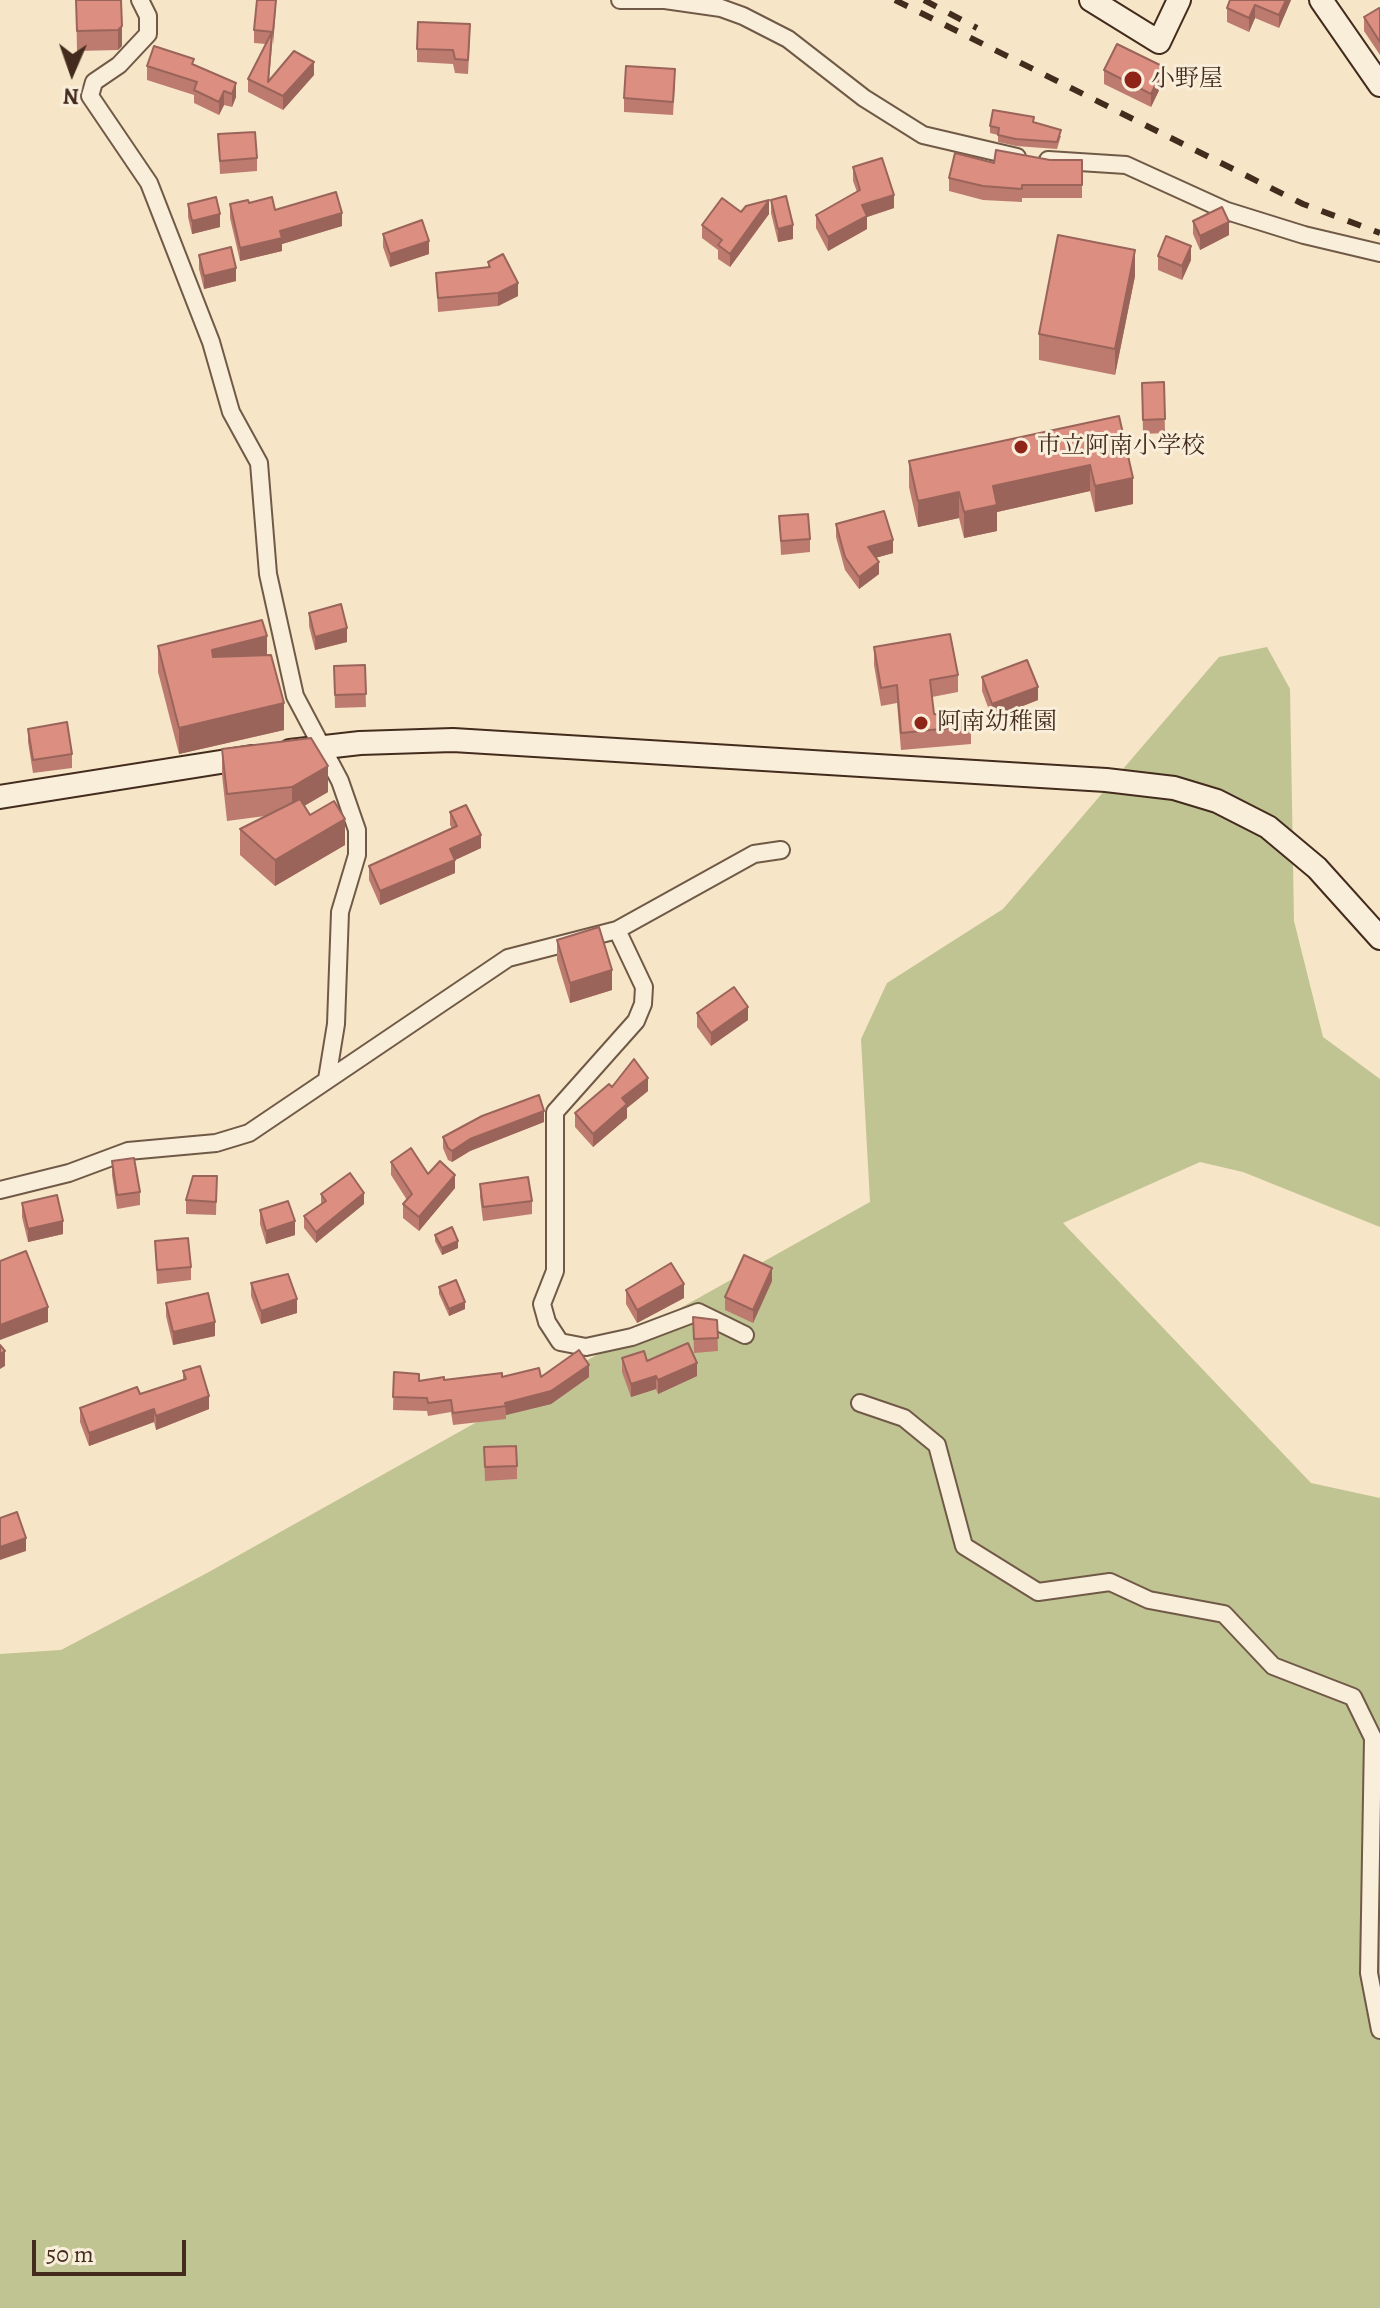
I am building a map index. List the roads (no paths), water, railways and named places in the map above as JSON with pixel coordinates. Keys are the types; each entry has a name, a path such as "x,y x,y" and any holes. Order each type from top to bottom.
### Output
{"street":[{"path":"140,0 148,16 148,34 128,57 94,82 90,96 149,183 211,342 231,412 259,463 275,615 295,696 340,781 358,843 340,912 336,1024 327,1079"},
{"path":"620,0 665,0 712,7 766,26 875,106 923,135 1014,157 1126,165 1227,211 1304,235 1380,253"},
{"path":"1091,0 1159,42 1179,0"},
{"path":"1321,0 1380,85"},
{"path":"0,797 322,746 420,740 540,744 1106,780 1174,788 1217,801 1268,827 1317,868 1380,938"},
{"path":"0,1190 69,1173 128,1151 231,1140 268,1123 327,1079 508,958 617,930 754,854 781,850"},
{"path":"617,930 644,987 643,1004 636,1021 555,1112 555,1271 542,1304 547,1322 560,1342 586,1347 632,1337 698,1312 745,1335"},
{"path":"860,1403 904,1418 937,1445 964,1546 1038,1592 1110,1582 1149,1600 1224,1614 1273,1666 1353,1697 1373,1738 1369,1973 1380,2030"}],"railway":[{"path":"895,0 1303,204 1380,233"},
{"path":"924,0 977,28"}],"place":[{"name":"小野屋","path":"1133,80"},
{"name":"市立阿南小学校","path":"1021,447"},
{"name":"阿南幼稚園","path":"921,723"}]}
